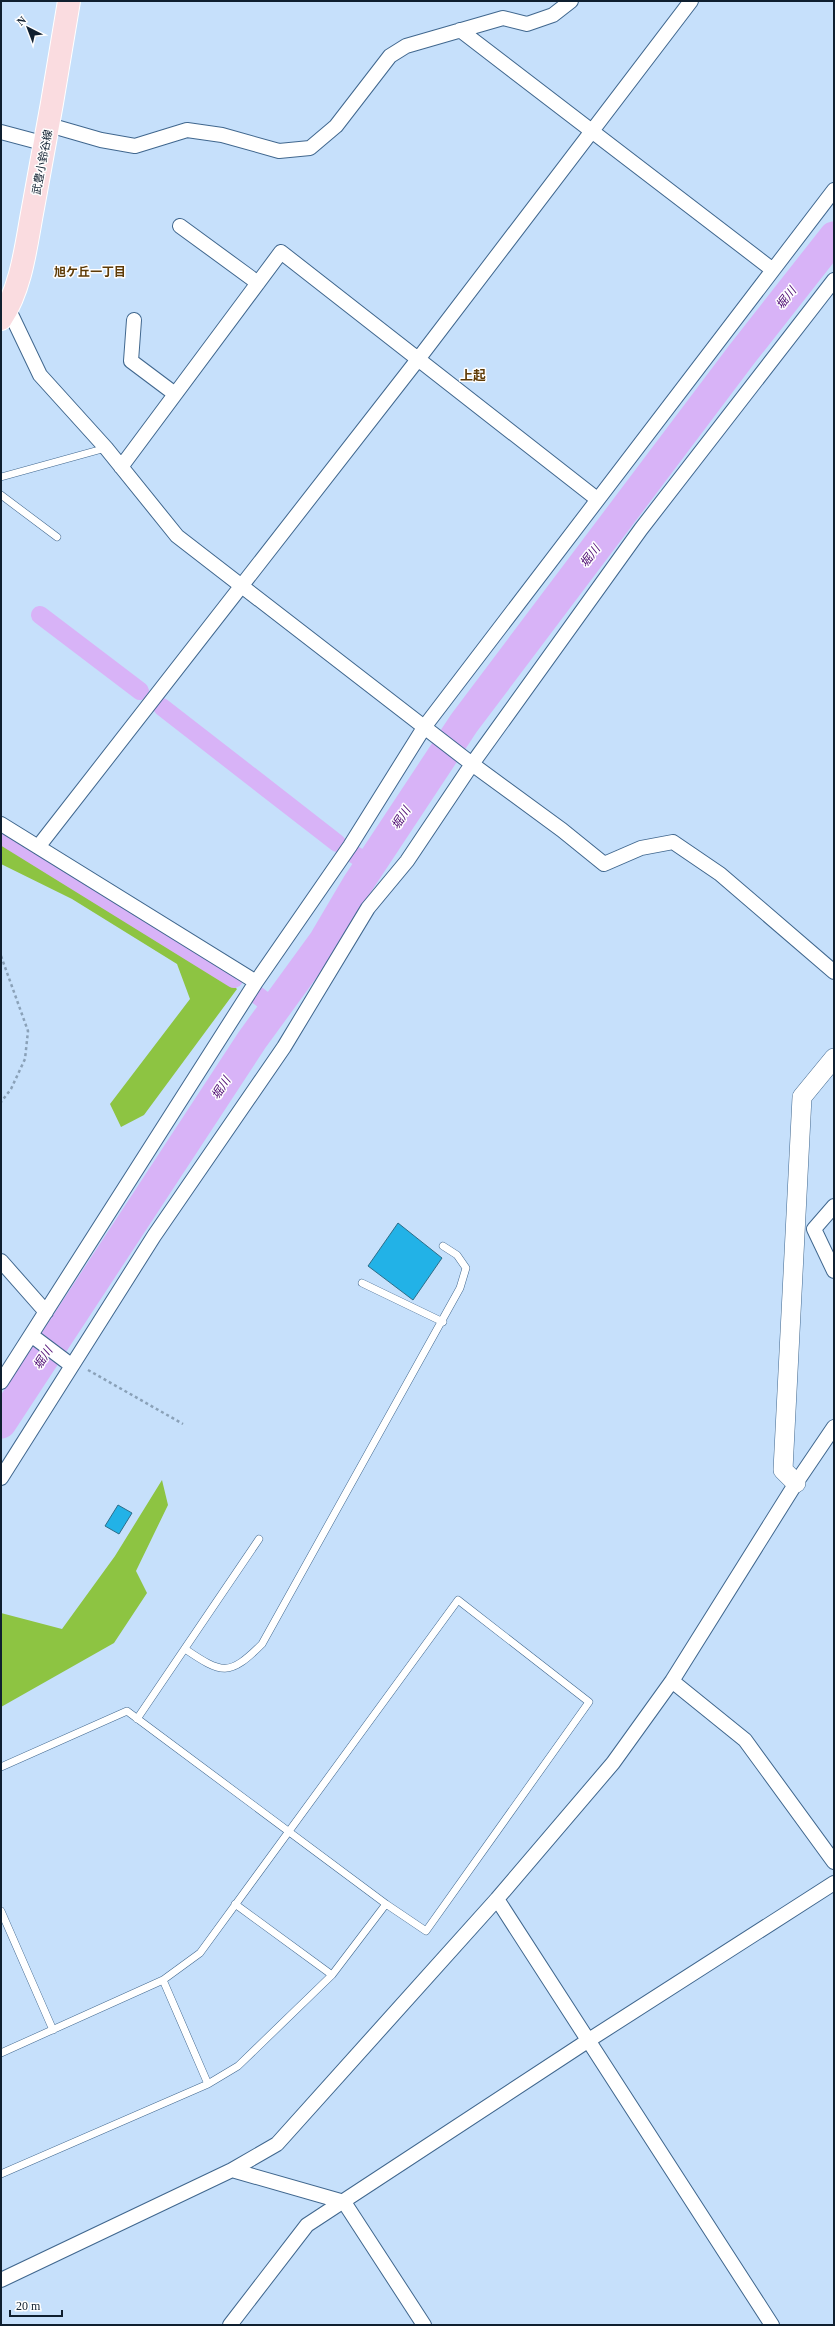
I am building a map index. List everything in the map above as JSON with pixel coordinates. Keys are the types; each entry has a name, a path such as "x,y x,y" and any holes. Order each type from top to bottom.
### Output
{"main road":[{"name":"武豊小鈴谷線","path":"5,313 20,271 47,134 69,1"}],"street":[{"path":"1,132 47,134 101,140 135,146 187,130 222,135 279,151 310,148 336,126 390,56 406,46 503,18 527,24 553,15 571,1"},
{"path":"38,847 419,358 691,1"},
{"path":"460,30 773,270"},
{"path":"1,1382 256,982 350,846 425,726 834,190"},
{"path":"180,226 258,283"},
{"path":"121,467 281,252 419,358 598,499"},
{"path":"1,1478 71,1364 159,1230 284,1047 368,908 407,861 472,764 641,529 834,280"},
{"path":"5,313 40,375 106,448 177,536 425,726 472,764 562,830 604,864 641,848 673,842 720,874 834,972"},
{"path":"134,320 131,362 175,394"},
{"path":"1,824 256,982"},
{"path":"796,1483 783,1470 802,1097 834,1058"},
{"path":"834,1206 814,1229 834,1271"},
{"path":"1,1261 46,1312"},
{"path":"31,1335 71,1364"},
{"path":"1,2280 232,2170 277,2144 497,1899 612,1763 672,1681 796,1483 834,1427"},
{"path":"672,1681 745,1740 834,1862"},
{"path":"230,2325 307,2225 834,1883"},
{"path":"497,1899 590,2040 772,2325"},
{"path":"232,2170 344,2202 424,2325"}],"lane":[{"path":"1,477 106,448"},
{"path":"1,495 57,537"},
{"path":"185,1650 212,1667 227,1669 244,1662 262,1644 443,1322 460,1288 466,1268 457,1255 443,1246"},
{"path":"362,1283 443,1322"},
{"path":"138,1719 259,1539"},
{"path":"1,1767 127,1711 287,1832 386,1904 426,1931 589,1702 458,1600 287,1832 200,1953 163,1980 1,2053"},
{"path":"235,1904 332,1975"},
{"path":"1,2174 208,2084 238,2066 332,1975 386,1904"},
{"path":"1,1911 53,2030"},
{"path":"163,1980 208,2084"}],"path":[{"path":"1,956 28,1031 25,1059 11,1089 1,1102"},
{"path":"71,1364 79,1365 183,1424"}],"green space":[{"path":"1,836 216,969 237,989 144,1115 121,1127 110,1104 190,999 177,964 72,899 1,864"},
{"path":"162,1480 168,1505 136,1571 147,1593 114,1643 1,1707 1,1613 62,1629 115,1556"}],"building":[{"path":"398,1223 442,1258 413,1300 368,1266"},
{"path":"118,1505 132,1513 119,1534 105,1526"}],"waterway":[{"name":"堀川","path":"1,1423 252,1040 324,941 357,885 464,723 742,354 834,237"},
{"path":"40,615 140,691"},
{"path":"162,707 337,843"},
{"path":"1,835 234,979"},
{"path":"355,855 372,865"},
{"path":"257,995 274,1008"}],"district":[{"name":"旭ケ丘一丁目","path":"90,272"},
{"name":"上起","path":"473,375"}]}
